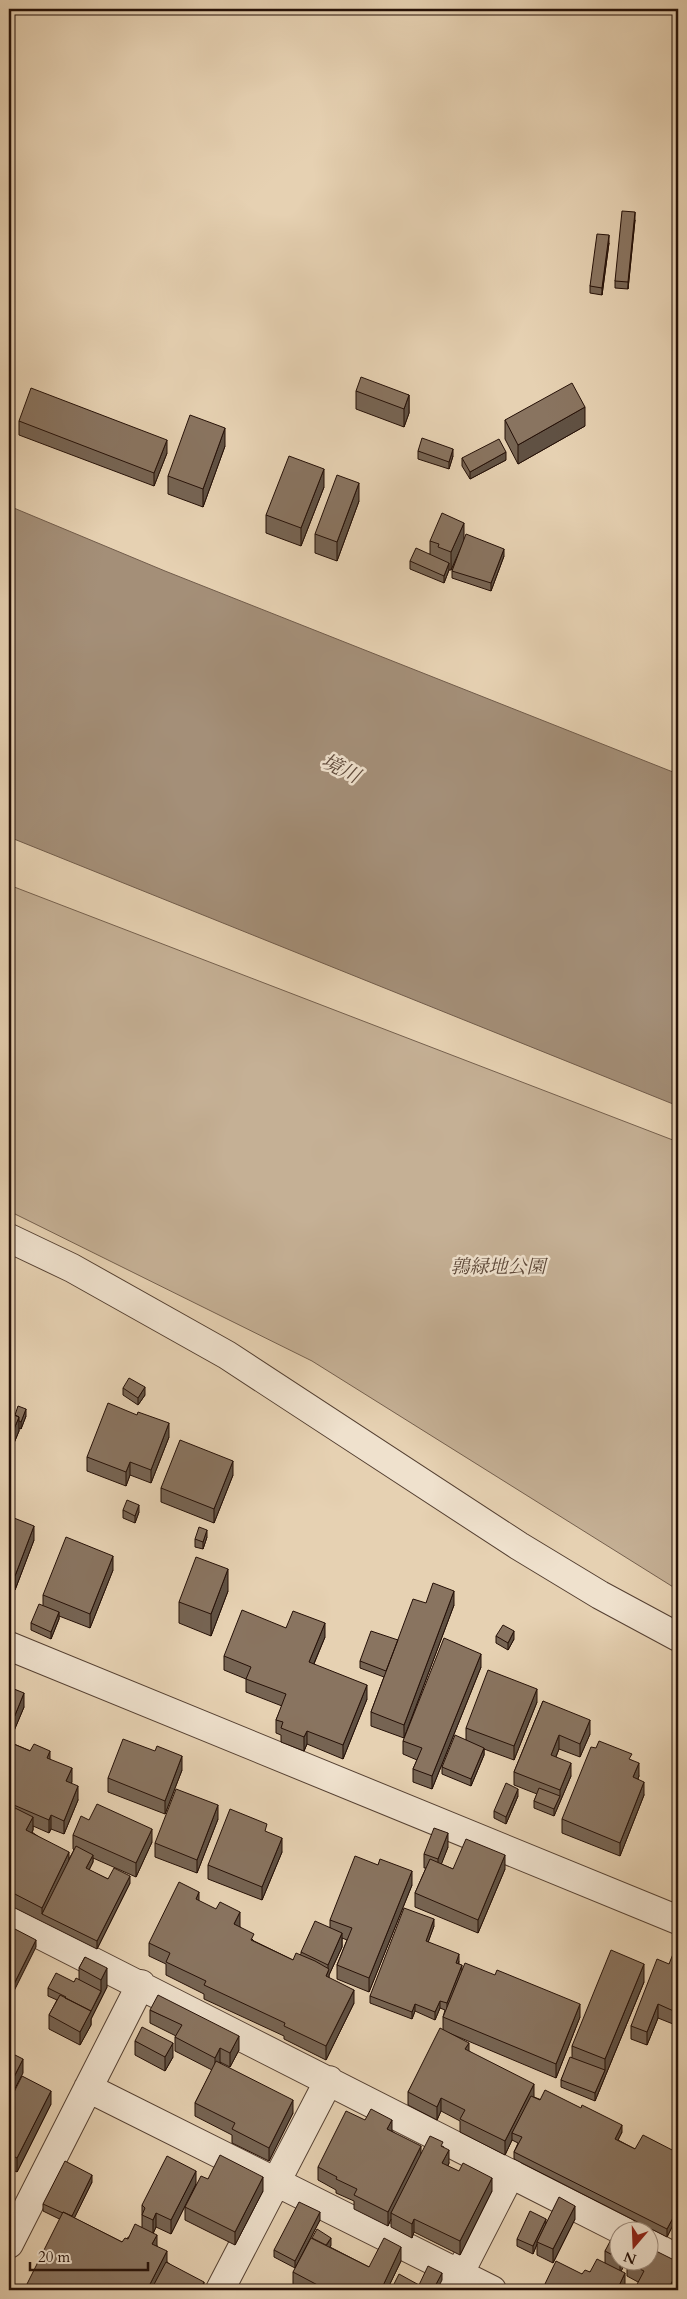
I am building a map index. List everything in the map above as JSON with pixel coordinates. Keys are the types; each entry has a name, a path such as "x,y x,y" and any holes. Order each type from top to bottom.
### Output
{"street":[{"path":"9,1238 72,1268 227,1355 519,1546 600,1595 678,1637"},
{"path":"9,1646 678,1920"},
{"path":"9,1919 610,2224"},
{"path":"9,2244 19,2198 88,2088 140,1984"},
{"path":"220,2290 329,2080"},
{"path":"88,2088 275,2182 455,2282 492,2290"},
{"path":"455,2282 510,2173"},
{"path":"660,2249 678,2259"}],"green space":[{"name":"鶉緑地公園","path":"9,885 678,1142 678,1590 312,1361 9,1211"}],"water":[{"name":"境川","path":"9,506 165,571 678,774 678,1106 9,837"}],"building":[{"path":"622,211 635,212 628,282 615,281"},
{"path":"597,234 609,235 602,288 590,286"},
{"path":"361,377 409,395 404,409 356,391"},
{"path":"572,383 585,407 518,445 505,420"},
{"path":"31,388 167,440 154,473 19,421"},
{"path":"190,415 225,428 203,489 168,476"},
{"path":"422,438 453,449 449,462 418,451"},
{"path":"499,439 506,452 470,472 462,458"},
{"path":"289,456 324,469 301,528 266,515"},
{"path":"337,475 359,483 337,542 315,534"},
{"path":"442,513 464,523 451,552 438,547 439,544 430,541"},
{"path":"466,534 504,549 491,583 452,571"},
{"path":"416,548 449,563 444,576 410,561"},
{"path":"129,1378 145,1387 138,1398 123,1388"},
{"path":"108,1403 137,1415 138,1412 169,1423 151,1470 130,1462 126,1472 87,1457"},
{"path":"18,1406 26,1409 21,1422 19,1417 15,1415"},
{"path":"9,1413 19,1417 9,1441"},
{"path":"180,1440 233,1461 214,1509 161,1488"},
{"path":"127,1500 139,1505 135,1516 123,1510"},
{"path":"9,1516 34,1526 15,1576 9,1574"},
{"path":"199,1527 207,1530 203,1542 195,1539"},
{"path":"66,1537 113,1556 90,1614 43,1595"},
{"path":"196,1557 228,1569 211,1614 179,1602"},
{"path":"433,1583 454,1591 404,1725 371,1712 413,1599 426,1603"},
{"path":"39,1604 59,1612 51,1632 31,1623"},
{"path":"242,1610 286,1628 293,1611 325,1623 309,1662 367,1685 343,1745 307,1731 304,1737 281,1728 283,1722 276,1720 286,1694 246,1679 251,1667 224,1656"},
{"path":"503,1625 514,1631 508,1643 496,1636"},
{"path":"371,1631 398,1640 386,1671 360,1661"},
{"path":"444,1638 481,1654 432,1776 413,1769 422,1748 403,1741"},
{"path":"488,1670 537,1689 514,1746 466,1728"},
{"path":"9,1687 24,1693 9,1730"},
{"path":"543,1701 590,1720 580,1744 559,1735 551,1755 571,1763 560,1790 514,1772"},
{"path":"455,1735 484,1748 471,1779 442,1767"},
{"path":"123,1739 155,1751 157,1746 182,1756 165,1801 108,1778"},
{"path":"599,1741 632,1754 629,1759 639,1763 633,1777 644,1782 620,1843 562,1819 591,1747 596,1748"},
{"path":"9,1742 30,1751 34,1744 50,1751 47,1758 72,1768 66,1781 78,1786 64,1821 51,1815 49,1820 9,1803"},
{"path":"506,1783 518,1789 506,1817 494,1811"},
{"path":"539,1788 560,1796 554,1809 534,1801"},
{"path":"176,1789 218,1805 197,1860 155,1843"},
{"path":"97,1804 152,1829 136,1863 73,1835 81,1816 89,1820"},
{"path":"9,1805 33,1817 26,1830 69,1852 42,1908 9,1891"},
{"path":"230,1809 267,1824 265,1831 282,1838 262,1887 208,1865"},
{"path":"434,1828 448,1833 438,1859 424,1854"},
{"path":"466,1839 505,1855 478,1920 415,1893 430,1859 453,1869"},
{"path":"76,1846 93,1855 86,1868 108,1879 114,1868 130,1876 97,1941 42,1914"},
{"path":"355,1856 378,1865 380,1859 412,1871 369,1978 337,1965 352,1928 330,1920"},
{"path":"179,1882 199,1892 196,1899 216,1909 220,1902 240,1912 234,1924 254,1934 251,1940 293,1960 296,1953 315,1961 329,1969 326,1976 354,1990 326,2046 284,2026 285,2023 204,1985 206,1981 166,1962 170,1953 149,1943"},
{"path":"404,1908 434,1919 426,1941 459,1954 456,1963 462,1965 447,2003 440,2001 435,2012 415,2004 412,2012 370,1996"},
{"path":"315,1921 342,1933 328,1965 301,1952"},
{"path":"13,1928 36,1940 9,1994 9,1937"},
{"path":"611,1950 644,1964 605,2059 572,2046"},
{"path":"673,1954 678,1956 678,2013 658,2004 647,2032 631,2026 657,1959 669,1964"},
{"path":"85,1957 107,1968 101,1980 79,1968"},
{"path":"465,1963 495,1975 497,1970 580,2004 556,2064 443,2017"},
{"path":"56,1973 74,1982 76,1978 101,1991 91,2011 48,1988"},
{"path":"60,1995 91,2011 80,2032 49,2015"},
{"path":"158,1995 239,2036 230,2053 220,2048 215,2058 175,2037 182,2025 150,2010"},
{"path":"142,2027 173,2043 165,2057 135,2041"},
{"path":"440,2028 469,2043 465,2049 534,2084 505,2141 460,2119 465,2110 441,2098 437,2107 408,2092"},
{"path":"9,2052 23,2059 9,2087"},
{"path":"570,2057 605,2070 595,2093 561,2080"},
{"path":"216,2061 293,2100 269,2148 232,2129 235,2123 195,2103"},
{"path":"22,2076 51,2091 17,2158 9,2154 9,2102"},
{"path":"545,2090 581,2108 582,2105 622,2125 615,2139 635,2149 643,2135 678,2153 678,2200 674,2216 667,2229 660,2225 660,2222 653,2222 514,2152 522,2137 512,2133 531,2096 540,2100"},
{"path":"371,2109 392,2120 387,2129 421,2146 388,2212 354,2195 357,2189 336,2179 337,2177 318,2167 346,2111 365,2120"},
{"path":"430,2136 443,2142 441,2146 449,2150 442,2163 459,2171 463,2163 492,2178 460,2241 414,2219 412,2224 391,2213"},
{"path":"220,2155 263,2177 235,2232 185,2207 201,2176 208,2179"},
{"path":"167,2156 196,2171 171,2220 156,2213 153,2220 142,2215 145,2208 142,2205"},
{"path":"65,2161 92,2175 72,2216 43,2204"},
{"path":"559,2197 575,2206 553,2249 537,2242"},
{"path":"678,2200 678,2212 674,2210"},
{"path":"299,2202 320,2212 295,2261 274,2250"},
{"path":"530,2211 546,2219 533,2246 517,2239"},
{"path":"63,2212 122,2242 125,2238 128,2239 135,2224 157,2235 152,2244 167,2251 147,2290 24,2290"},
{"path":"317,2229 331,2238 326,2245 312,2238"},
{"path":"311,2238 369,2267 384,2238 401,2247 381,2290 327,2290 293,2272"},
{"path":"610,2241 610,2254 605,2251"},
{"path":"660,2253 678,2262 678,2270 668,2290 634,2290 643,2272 660,2272"},
{"path":"597,2259 610,2266 610,2272 625,2273 617,2290 552,2290 544,2286 556,2261 582,2274 585,2270 590,2272"},
{"path":"166,2262 204,2282 200,2290 151,2290"},
{"path":"428,2266 442,2273 433,2290 391,2290 399,2274 419,2285"}]}
